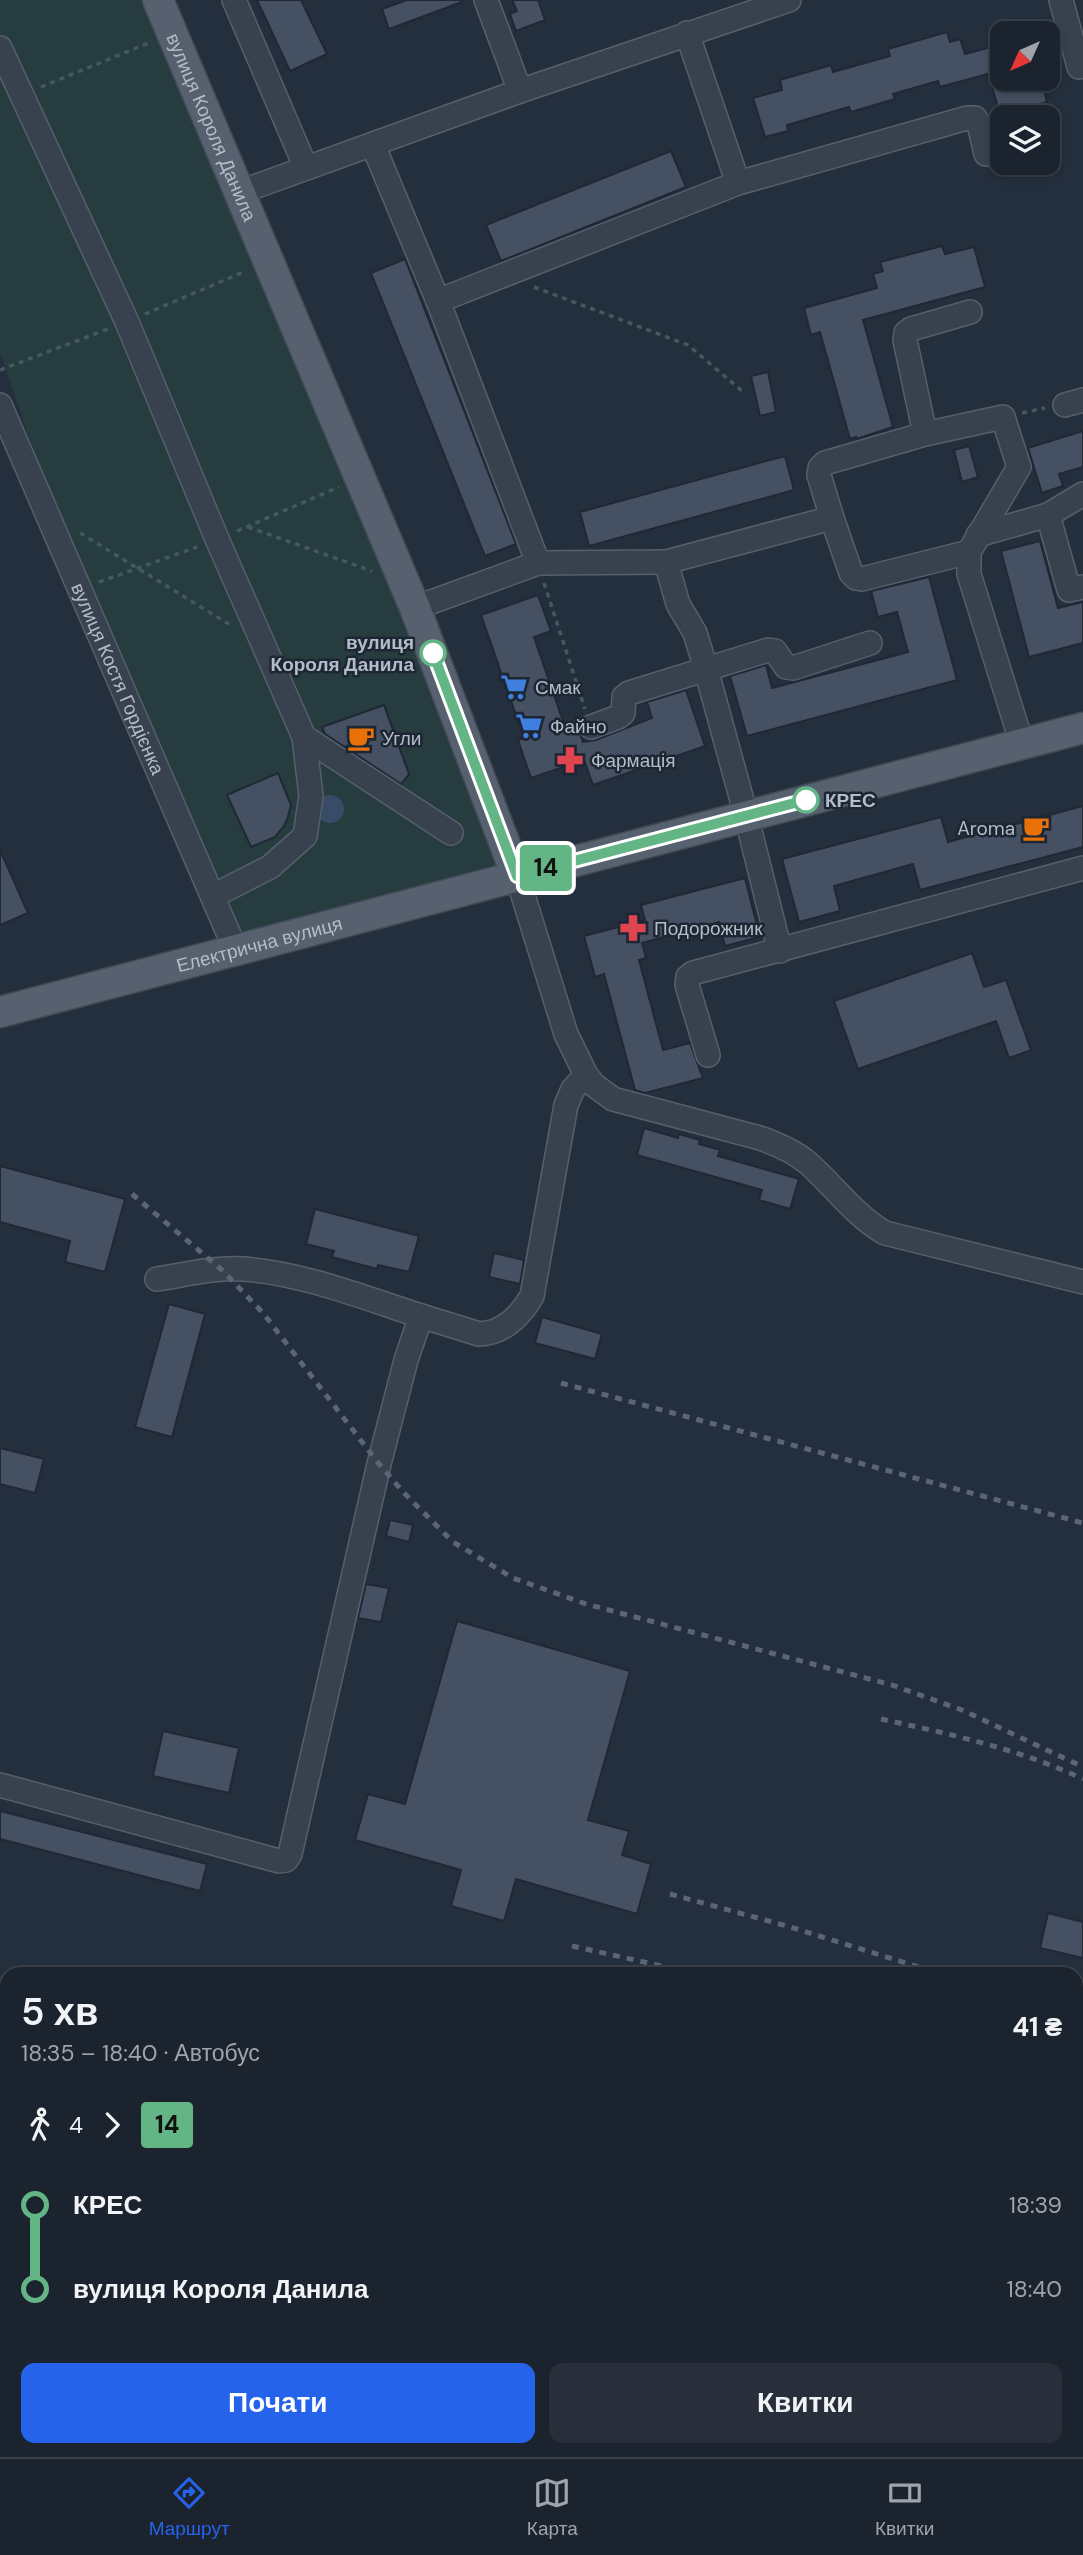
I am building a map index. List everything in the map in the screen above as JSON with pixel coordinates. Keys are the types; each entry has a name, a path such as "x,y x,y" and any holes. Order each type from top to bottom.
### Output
{"main road":[{"name":"вулиця Короля Данила","path":"158,0 415,608 517,876"},
{"name":"Електрична вулиця","path":"0,1012 1083,728"}],"street":[{"path":"234,0 306,168"},
{"path":"486,0 520,91"},
{"path":"240,192 520,91 789,0"},
{"path":"1061,0 1082,72"},
{"path":"687,33 738,183"},
{"path":"0,48 127,322 217,540 304,737 311,796 305,836 270,867 213,896"},
{"path":"438,301 738,183 967,118 975,118 979,124 986,154"},
{"path":"373,145 438,301 538,563"},
{"path":"925,434 905,340 906,333 911,329 970,312"},
{"name":"вулиця Костя Гордієнка","path":"0,405 236,950"},
{"path":"1022,744 969,574 974,543 1019,467 1003,416 925,434 825,463 820,468 819,475 851,573 862,579 974,543 1048,516 1083,494"},
{"path":"1048,516 1069,590 1083,587"},
{"path":"415,608 538,563 666,562 832,517"},
{"path":"666,562 678,604 695,633 706,670 780,951"},
{"path":"592,727 623,713 624,697 629,693 768,650 775,651 786,667 793,668 870,643"},
{"path":"304,737 450,833"},
{"path":"708,1055 687,985 688,977 693,973 1083,868"},
{"path":"517,876 566,1034 586,1075 594,1085 613,1099 783,1146 807,1161 866,1220 885,1233 1083,1282"},
{"path":"157,1279 242,1269 280,1275 347,1292 479,1335 489,1334 513,1320 524,1310 532,1296 566,1105 573,1088 586,1075"},
{"path":"0,1786 279,1861 286,1860 290,1854 379,1464 421,1316"}],"path":[{"path":"20,95 172,33"},
{"path":"503,275 688,345 742,391"},
{"path":"1003,416 1074,402"},
{"path":"47,513 263,645"},
{"path":"246,527 372,570"},
{"path":"538,563 592,727"}],"green space":[{"path":"0,0 158,0 517,876 236,951 80,589 0,352"}],"water":[{"path":"330,795 340,799 344,809 340,819 330,823 320,819 316,809 320,799"}],"building":[{"path":"257,0 301,0 327,54 290,71"},
{"path":"407,0 462,2 389,29 382,9"},
{"path":"512,0 538,0 545,20 516,31 510,14 517,11"},
{"path":"947,32 950,42 960,39 965,54 990,47 990,81 988,74 940,87 938,81 893,94 895,99 851,112 849,107 787,125 788,131 765,137 753,98 782,90 780,80 831,65 833,72 890,56 888,49"},
{"path":"993,91 1044,91 1047,102 1037,105 997,105"},
{"path":"671,151 686,187 501,261 486,225"},
{"path":"942,246 945,254 974,247 985,287 863,320 893,427 850,439 820,332 811,335 804,308 877,288 873,274 883,271 880,262"},
{"path":"405,259 516,544 485,556 371,273"},
{"path":"768,372 776,412 760,416 751,376"},
{"path":"1083,431 1083,467 1059,474 1063,486 1042,493 1028,448"},
{"path":"969,446 978,477 962,482 954,450"},
{"path":"785,456 794,490 589,546 580,512"},
{"path":"1040,541 1058,608 1083,602 1083,643 1029,657 1001,551"},
{"path":"929,577 957,680 747,736 730,676 766,665 772,688 908,652 897,612 878,617 871,591"},
{"path":"538,595 551,631 534,637 566,730 577,726 583,742 596,740 652,718 647,702 686,690 705,746 593,785 584,760 531,778 518,740 524,738 481,615"},
{"name":"Угли","path":"384,705 409,774 401,784 325,734 322,727"},
{"path":"278,773 291,805 288,817 275,837 251,847 227,795"},
{"path":"1083,806 1083,847 920,890 913,864 834,886 840,911 799,922 782,859 941,817 948,842"},
{"path":"0,850 28,913 0,925"},
{"path":"745,878 760,937 725,946 719,922 642,943 646,958 639,960 663,1050 690,1043 703,1078 645,1093 635,1090 604,974 595,977 584,936 645,920 641,905"},
{"path":"972,953 984,987 1006,980 1031,1050 1009,1058 996,1021 858,1069 834,1001"},
{"path":"644,1128 678,1138 679,1134 700,1140 699,1144 720,1150 718,1156 799,1179 790,1209 759,1200 762,1190 637,1155"},
{"path":"0,1166 125,1199 105,1272 65,1262 70,1241 0,1222"},
{"path":"315,1209 419,1236 409,1272 378,1265 377,1269 332,1257 334,1251 306,1244"},
{"path":"494,1253 524,1260 520,1284 489,1277"},
{"path":"169,1304 205,1314 172,1437 135,1427"},
{"path":"542,1317 602,1334 595,1359 535,1343"},
{"path":"0,1448 44,1459 35,1493 0,1484"},
{"path":"390,1520 413,1525 409,1542 386,1536"},
{"path":"366,1584 389,1588 381,1622 358,1618"},
{"path":"457,1621 630,1671 588,1820 629,1831 622,1855 651,1864 637,1914 516,1879 504,1921 451,1906 461,1870 355,1840 368,1794 405,1804"},
{"path":"163,1731 239,1748 229,1793 153,1776"},
{"path":"0,1811 207,1864 200,1891 0,1839"},
{"path":"1048,1913 1083,1922 1083,1958 1040,1948"}],"railway":[{"path":"132,1194 222,1270 263,1313 379,1464 453,1542 513,1578 586,1604 892,1685 962,1710 1083,1767"},
{"path":"561,1383 1083,1523"},
{"path":"881,1719 1009,1751 1083,1779"},
{"path":"670,1894 787,1926 919,1967"},
{"path":"572,1946 666,1967"}],"bus line":[{"name":"14","path":"433,653 517,876 806,800"}],"place":[{"name":"вулиця Короля Данила","path":"433,653"},
{"name":"Смак","path":"514,687"},
{"name":"Файно","path":"529,726"},
{"name":"Угли","path":"361,738"},
{"name":"Фармація","path":"570,760"},
{"name":"КРЕС","path":"806,800"},
{"name":"Aroma","path":"1036,828"},
{"name":"Подорожник","path":"633,928"}]}
